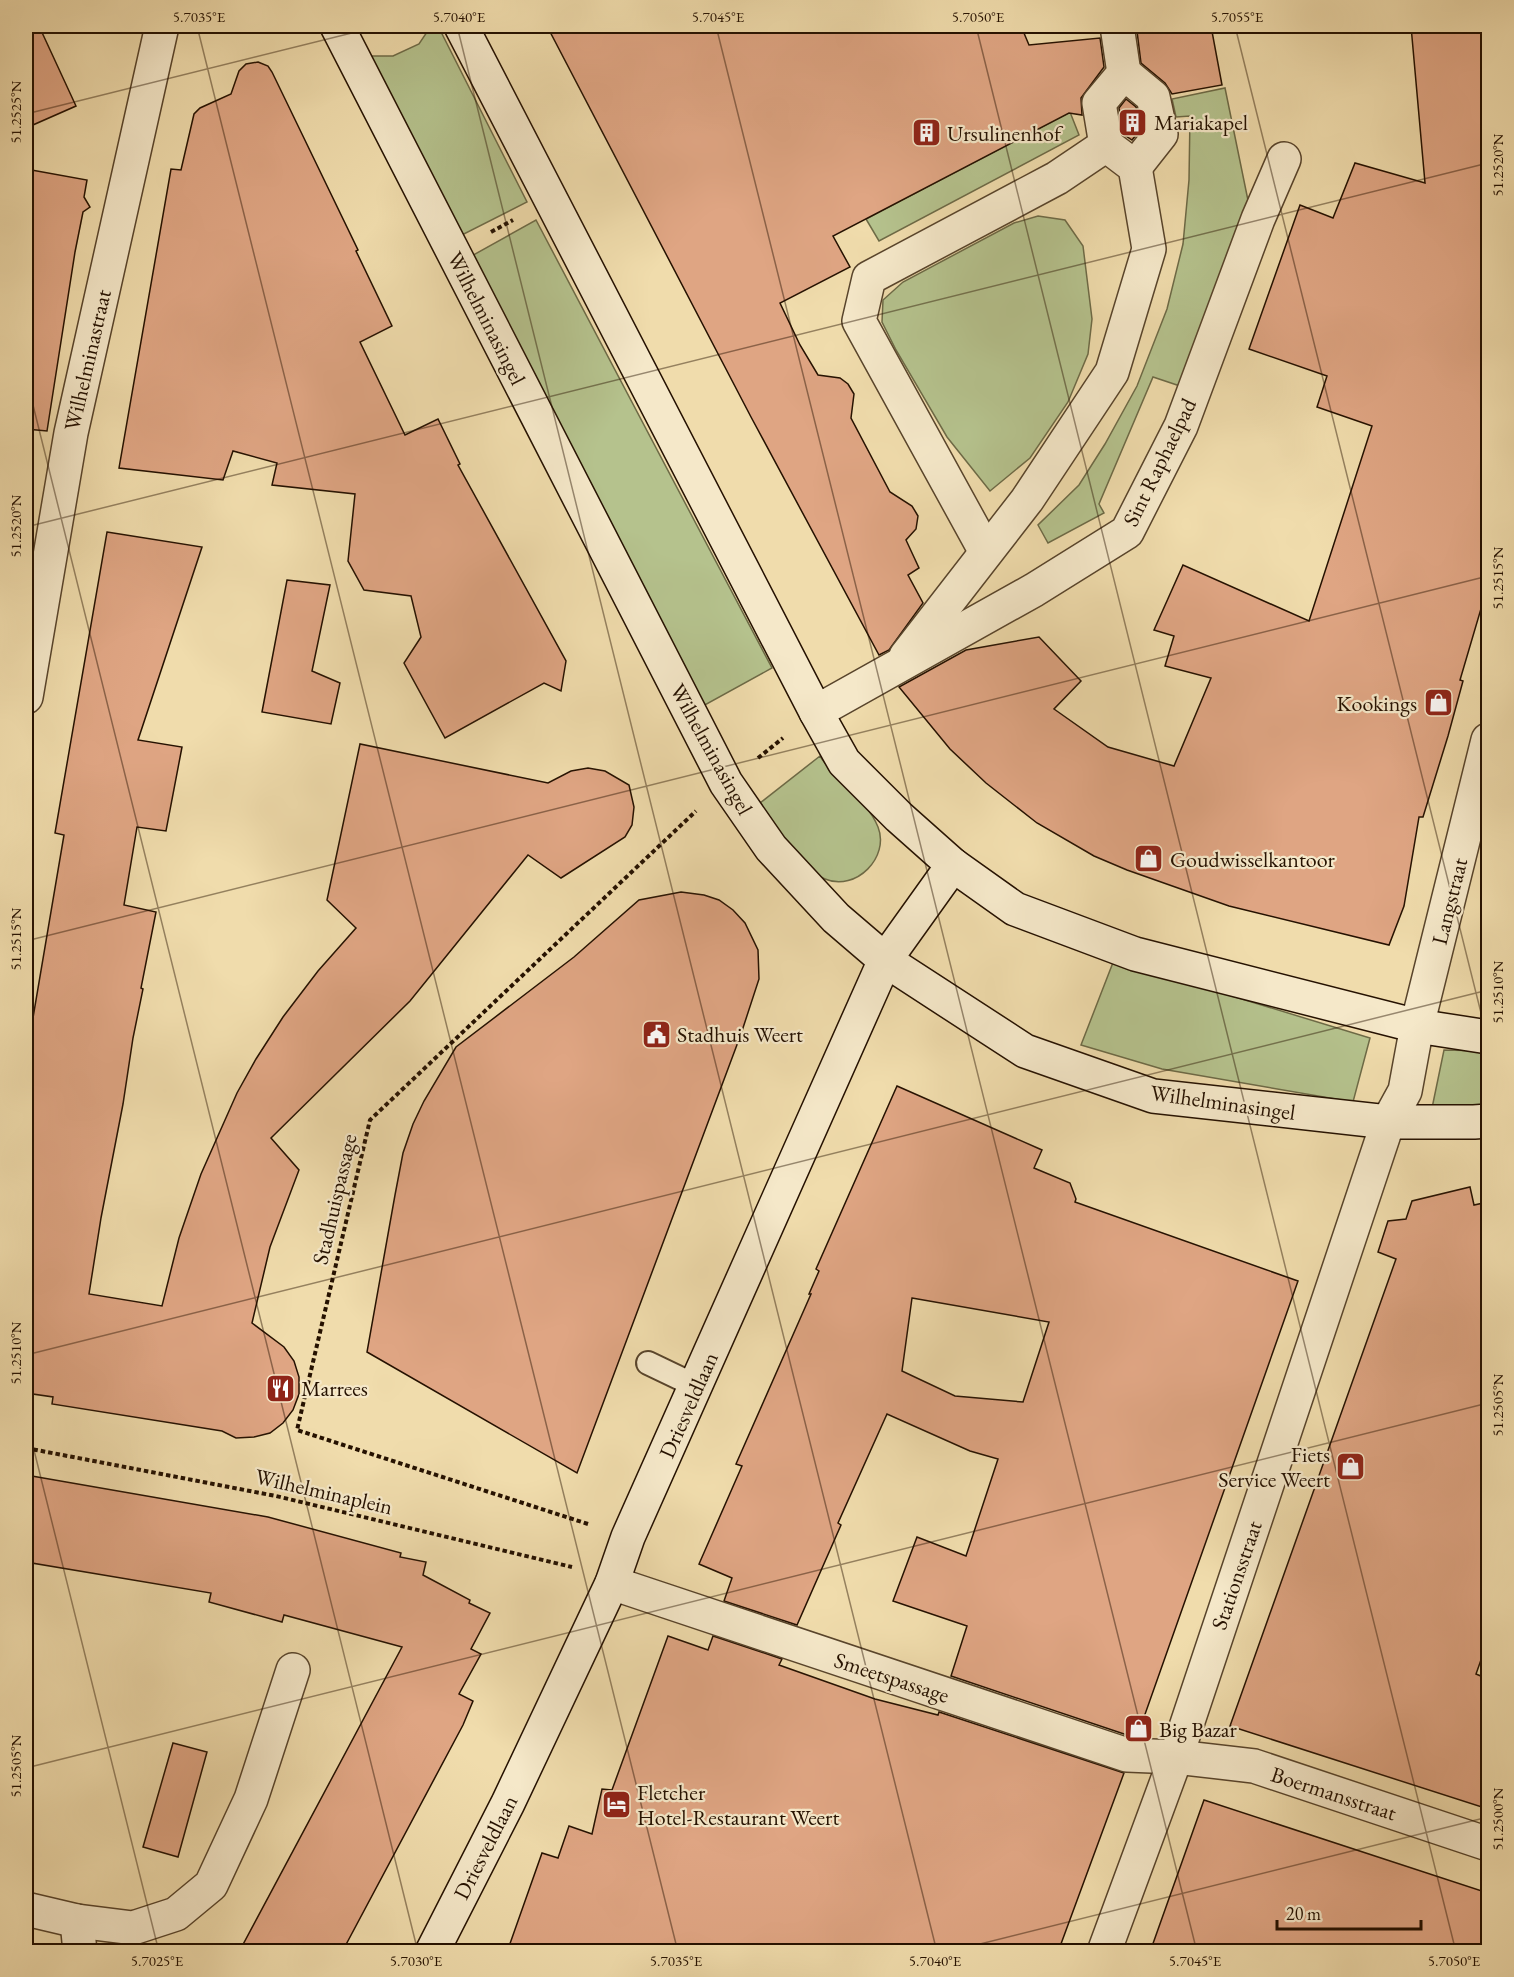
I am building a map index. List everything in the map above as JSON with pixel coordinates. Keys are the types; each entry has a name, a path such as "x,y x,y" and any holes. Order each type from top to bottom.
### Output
{"street":[{"name":"Wilhelminastraat","path":"26,697 71,434 162,26"},
{"name":"Wilhelminasingel","path":"337,26 726,783 771,848 836,918 885,960 1025,1051 1154,1096 1388,1122 1488,1121"},
{"path":"461,26 816,712 844,762 899,817 953,865 1015,909 1135,954 1418,1026 1488,1037"},
{"path":"1116,26 1124,73 1154,97 1161,134 1135,167"},
{"path":"897,667 1027,500 1112,372 1149,249 1135,167 1106,145 1099,103 1124,73"},
{"path":"986,552 859,321 868,278 1057,178 1106,145"},
{"name":"Sint Raphaelpad","path":"816,712 1034,590 1127,532 1181,426 1258,219 1284,159"},
{"name":"Langstraat","path":"1418,1026 1488,740"},
{"name":"Driesveldlaan","path":"432,1952 508,1803 612,1583 628,1538 885,960 953,865"},
{"name":"Stationsstraat","path":"1104,1952 1176,1757 1388,1122 1405,1091 1418,1026"},
{"name":"Smeetspassage","path":"612,1583 1127,1755 1176,1757"},
{"path":"26,1909 79,1936 133,1928 176,1914 211,1885 251,1800 293,1670"},
{"name":"Boermansstraat","path":"1176,1757 1254,1766 1488,1844"}],"lane":[{"path":"648,1363 696,1386"}],"path":[{"path":"453,252 551,200"},
{"name":"Stadhuispassage","path":"628,1538 297,1430 370,1120 726,783 816,712"},
{"name":"Wilhelminaplein","path":"26,1448 276,1496 567,1565 612,1583"}],"green space":[{"path":"431,26 438,26 527,202 456,238 365,56 393,56 419,44"},
{"path":"1225,88 1251,215 1183,387 1153,377 1099,504 1104,513 1048,543 1038,525 1079,485 1105,444 1137,386 1167,309 1183,244 1189,180 1190,116 1176,117 1172,99"},
{"path":"1070,112 1079,135 879,241 866,219"},
{"path":"1038,216 1065,220 1083,246 1092,319 1088,354 1068,402 1030,458 990,491 947,437 896,350 882,322 883,300 903,282 1014,223"},
{"path":"536,220 772,668 703,706 468,258"},
{"path":"820,756 867,808 878,827 879,850 875,860 859,876 848,881 837,882 816,874 798,857 760,803"},
{"path":"1114,960 1370,1038 1353,1102 1162,1069 1081,1045"},
{"path":"1444,1050 1488,1051 1488,1107 1432,1108"}],"building":[{"path":"26,26 39,26 76,106 26,128"},
{"path":"547,26 1021,26 1029,45 1100,38 1104,67 1081,98 1082,115 1069,113 833,236 850,267 780,303 800,345 818,375 840,378 848,384 854,394 851,418 890,492 912,506 918,516 916,529 906,540 919,568 908,575 923,603 889,650 879,655 751,417"},
{"path":"1160,26 1211,26 1222,85 1172,94 1165,83 1141,63 1137,31"},
{"path":"1411,26 1488,26 1488,585 1460,680 1463,681 1448,736 1423,817 1419,817 1404,906 1389,945 1229,906 1094,856 1037,823 986,783 950,749 899,687 966,650 1039,637 1081,681 1054,709 1108,747 1174,766 1211,678 1165,666 1174,636 1154,630 1183,565 1309,621 1372,426 1317,407 1327,376 1249,349 1300,205 1333,218 1355,163 1425,183"},
{"path":"258,62 268,66 272,72 392,326 360,342 405,435 438,419 460,464 458,465 566,661 561,691 544,683 445,738 404,663 421,637 411,596 364,590 348,561 355,494 272,485 277,463 233,451 223,480 119,468 171,169 181,170 194,114 200,108 231,94 239,71 246,64"},
{"name":"Mariakapel","path":"1126,99 1136,107 1141,129 1132,140 1123,134 1119,108"},
{"path":"26,169 87,180 84,197 90,207 83,212 75,252 47,431 26,429"},
{"path":"107,532 202,547 138,740 182,747 166,831 137,827 124,905 156,912 89,1294 162,1306 179,1238 201,1174 237,1093 283,1017 318,971 356,928 327,900 360,744 548,783 571,771 588,768 605,771 629,785 634,807 632,825 625,837 561,878 528,855 410,1001 271,1138 299,1170 270,1247 252,1323 284,1347 294,1361 299,1377 299,1394 293,1410 283,1423 270,1433 254,1437 236,1438 222,1431 52,1404 53,1397 26,1393 26,1059 64,835 55,833"},
{"path":"287,580 330,585 312,671 340,683 331,724 262,712"},
{"path":"681,892 704,895 719,900 745,923 758,950 759,979 741,1034 577,1473 367,1352 395,1195 403,1153 413,1124 456,1047 574,957 639,900"},
{"path":"897,1086 1042,1150 1034,1168 1070,1183 1075,1202 1298,1281 1137,1737 951,1676 967,1626 893,1601 917,1537 966,1556 998,1459 970,1451 887,1414 838,1523 841,1525 797,1625 724,1601 732,1578 699,1564 742,1466 736,1464 811,1294 809,1294 819,1271 816,1269","holes":["912,1298 1049,1322 1023,1402 955,1396 902,1371"]},
{"path":"1470,1187 1474,1205 1488,1202 1488,1640 1476,1674 1488,1679 1488,1809 1230,1726 1396,1259 1378,1252 1388,1221 1406,1219 1412,1201"},
{"path":"26,1475 268,1517 401,1553 400,1557 426,1562 423,1575 490,1613 471,1649 481,1654 459,1694 473,1701 463,1725 342,1952 239,1952 402,1647 284,1615 282,1622 209,1602 211,1593 26,1562"},
{"path":"668,1636 708,1650 713,1636 782,1659 779,1665 875,1699 938,1715 939,1712 1124,1773 1058,1952 507,1952 542,1853 558,1858 569,1826 592,1834 602,1789 612,1790"},
{"path":"173,1743 207,1752 178,1857 143,1847"},
{"path":"1204,1800 1488,1893 1488,1952 1150,1952"}],"place":[{"name":"Mariakapel","path":"1133,122"},
{"name":"Ursulinenhof","path":"926,133"},
{"name":"Kookings","path":"1438,703"},
{"name":"Goudwisselkantoor","path":"1149,859"},
{"name":"Stadhuis Weert","path":"656,1034"},
{"name":"Marrees","path":"280,1388"},
{"name":"Fiets Service Weert","path":"1351,1467"},
{"name":"Big Bazar","path":"1138,1729"},
{"name":"Fletcher Hotel-Restaurant Weert","path":"616,1805"}]}
